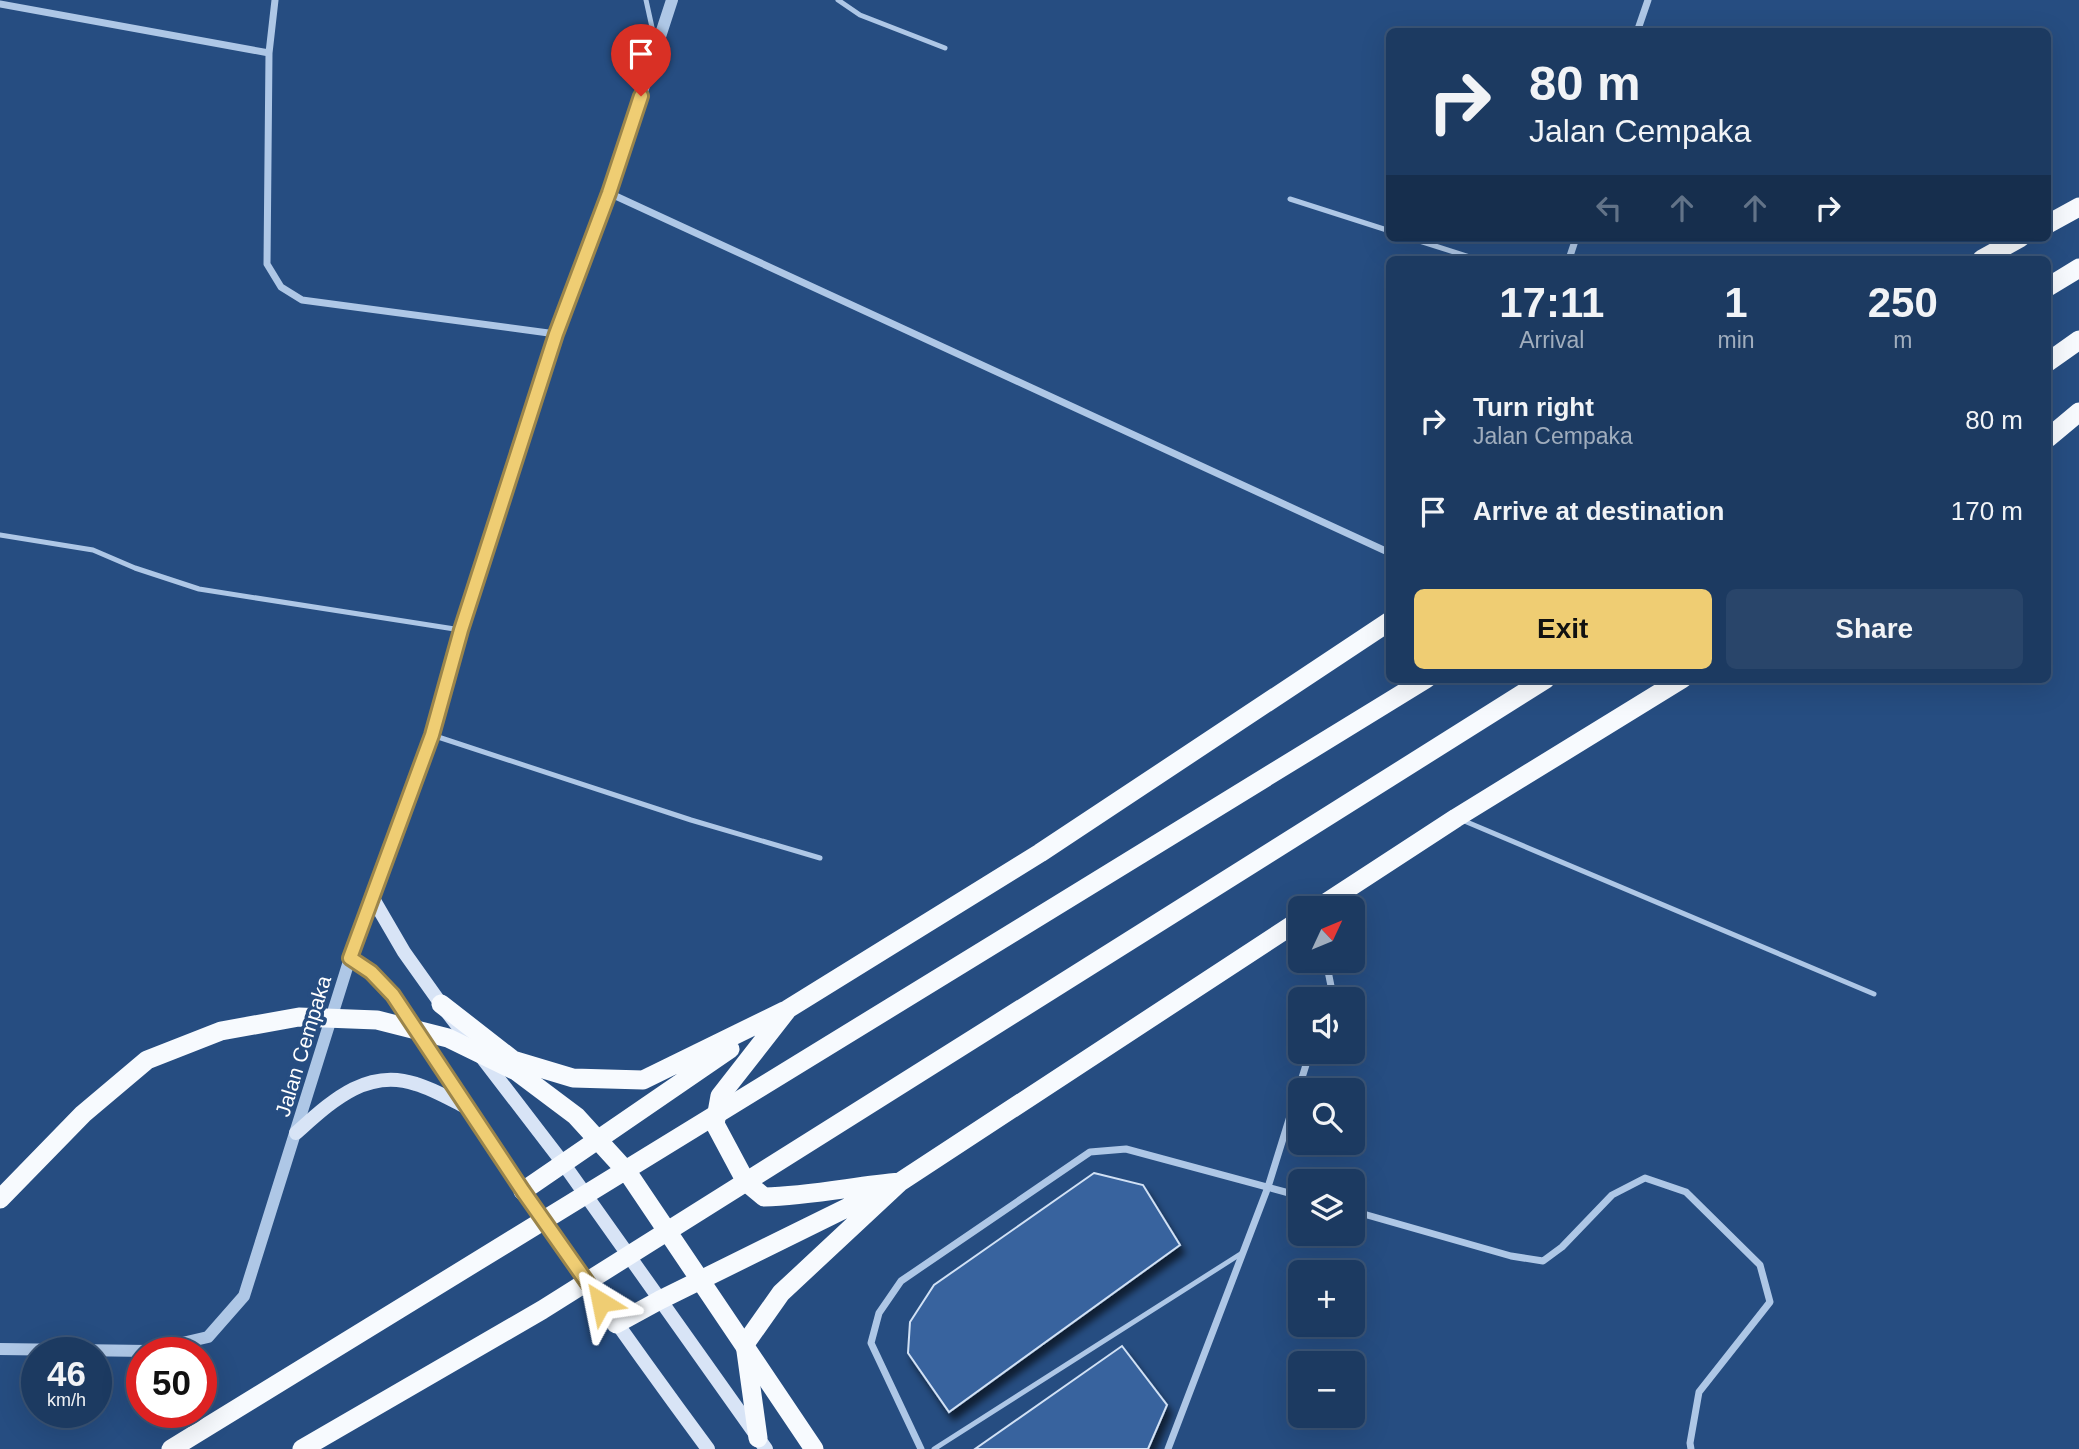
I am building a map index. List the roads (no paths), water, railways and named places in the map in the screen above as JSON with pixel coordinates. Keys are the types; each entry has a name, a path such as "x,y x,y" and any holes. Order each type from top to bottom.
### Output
{"highway":[{"path":"2051,221 2079,207"},
{"path":"1987,256 2013,242"},
{"path":"2051,285 2079,268"},
{"path":"2051,360 2079,340"},
{"path":"2051,435 2079,412"},
{"path":"523,1191 788,1009 1040,853 1386,624"},
{"path":"171,1449 1419,683"},
{"path":"302,1449 542,1310 1540,683"},
{"path":"1336,896 1456,818 1675,683"},
{"path":"616,1324 901,1182 1288,931"},
{"path":"441,1004 513,1060 573,1077 643,1080 788,1009"},
{"path":"788,1009 720,1096 715,1124 746,1182 764,1197 812,1194 846,1187 901,1182"},
{"path":"0,1199 83,1114 147,1060 221,1031 312,1017 377,1020 448,1038 516,1070 576,1116 628,1173 814,1449"},
{"path":"762,1443 745,1345 781,1293 901,1182"}],"main road":[{"path":"372,897 404,952 441,1004 563,1163 762,1443"},
{"path":"350,958 371,972 393,995 523,1191 708,1449"},
{"path":"296,1133 333,1100 374,1080 414,1083 467,1108"}],"street":[{"path":"275,0 269,53 267,264 281,287 302,300 556,334"},
{"name":"Jalan Cempaka","path":"0,1349 148,1351 208,1337 244,1296 350,958 432,735 461,630 556,334 609,193 671,0"},
{"path":"1638,28 1648,0"},
{"path":"0,4 269,53"},
{"path":"609,193 1386,550"},
{"path":"1168,1449 1268,1187 1306,1064"},
{"path":"922,1449 872,1343 879,1313 901,1281 1090,1152 1126,1149 1288,1193"},
{"path":"1365,1214 1511,1256 1544,1261 1562,1248 1612,1195 1645,1178 1686,1192 1760,1265 1770,1303 1699,1392 1691,1449"}],"lane":[{"path":"646,0 657,47"},
{"path":"838,0 860,15 945,48"},
{"path":"1290,199 1386,230"},
{"path":"1423,242 1467,256"},
{"path":"0,535 93,550 135,568 199,589 461,630"},
{"path":"432,735 691,820 820,858"},
{"path":"1456,818 1874,994"},
{"path":"934,1449 1242,1254"}]}
